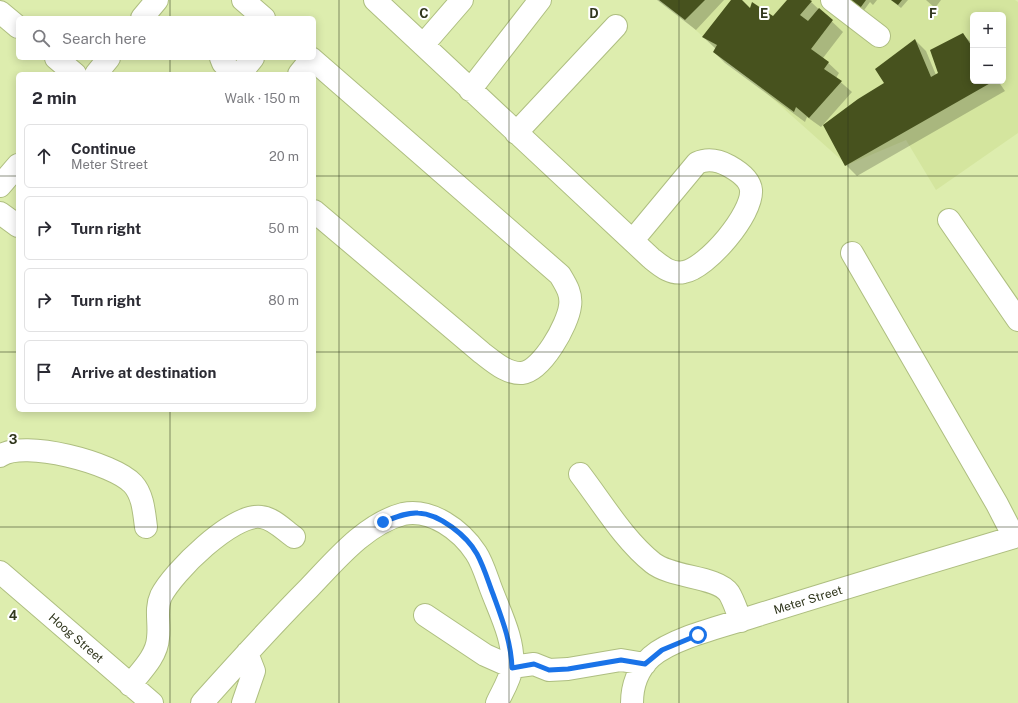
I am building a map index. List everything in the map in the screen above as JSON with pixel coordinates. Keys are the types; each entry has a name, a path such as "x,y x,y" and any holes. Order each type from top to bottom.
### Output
{"street":[{"path":"144,16 157,0"},
{"path":"375,0 651,258 668,270 675,273 684,272 694,268 716,251 744,213 751,196 749,182 740,174 720,162 710,160 697,163 633,240"},
{"path":"423,45 462,0"},
{"path":"470,90 540,0"},
{"path":"832,0 879,36"},
{"path":"0,12 16,25"},
{"path":"516,133 616,26"},
{"path":"58,60 73,72"},
{"path":"98,72 107,60"},
{"path":"222,60 232,72"},
{"path":"242,72 251,60"},
{"path":"307,64 560,275 570,292 571,306 557,341 535,367 524,373 512,372 501,367 482,353 316,213"},
{"path":"0,186 16,167"},
{"path":"0,213 16,225"},
{"path":"949,220 1018,320"},
{"path":"852,253 1016,537"},
{"path":"0,456 18,449 43,450 109,469 122,475 132,483 138,491 146,527"},
{"path":"580,474 626,535 652,562 659,568 671,573 705,581 725,589 730,594 741,621"},
{"path":"202,703 247,652 318,578 365,535 383,522 403,514 419,513 437,518 464,538 476,553 507,632 511,648 512,668 506,686 496,703"},
{"path":"130,684 156,649 158,639 158,606 167,586 211,540 246,519 259,516 269,519 294,537"},
{"name":"Meter Street","path":"632,703 634,684 645,664 652,656 674,644 741,621 1016,537"},
{"name":"Hoog Street","path":"0,572 152,703"},
{"path":"425,614 485,655 512,668 534,664 549,670 568,669 621,660 645,664"},
{"path":"243,703 249,691 254,671 247,652"}],"shaded area":[{"path":"662,0 1015,0 1018,2 1018,133 936,190 906,140 847,165"}],"building":[{"path":"659,0 705,0 685,20"},
{"path":"731,0 742,0 750,8 752,2 773,16 787,0 810,0 812,1 800,15 808,21 819,8 833,20 811,49 829,62 824,69 842,81 809,118 796,107 794,112 713,52 717,45 702,37"},
{"path":"844,0 866,0 858,11"},
{"path":"891,0 902,0 898,5"},
{"path":"963,33 970,44 970,84 989,84 845,166 823,125 858,99 884,83 875,69 915,39 931,77 938,73 930,50"}],"route":[{"path":"383,522 403,514 419,513 437,518 464,538 476,553 485,572 507,632 511,648 512,668 534,664 549,670 568,669 610,660 621,660 645,664 652,656 662,650 698,635"}]}
